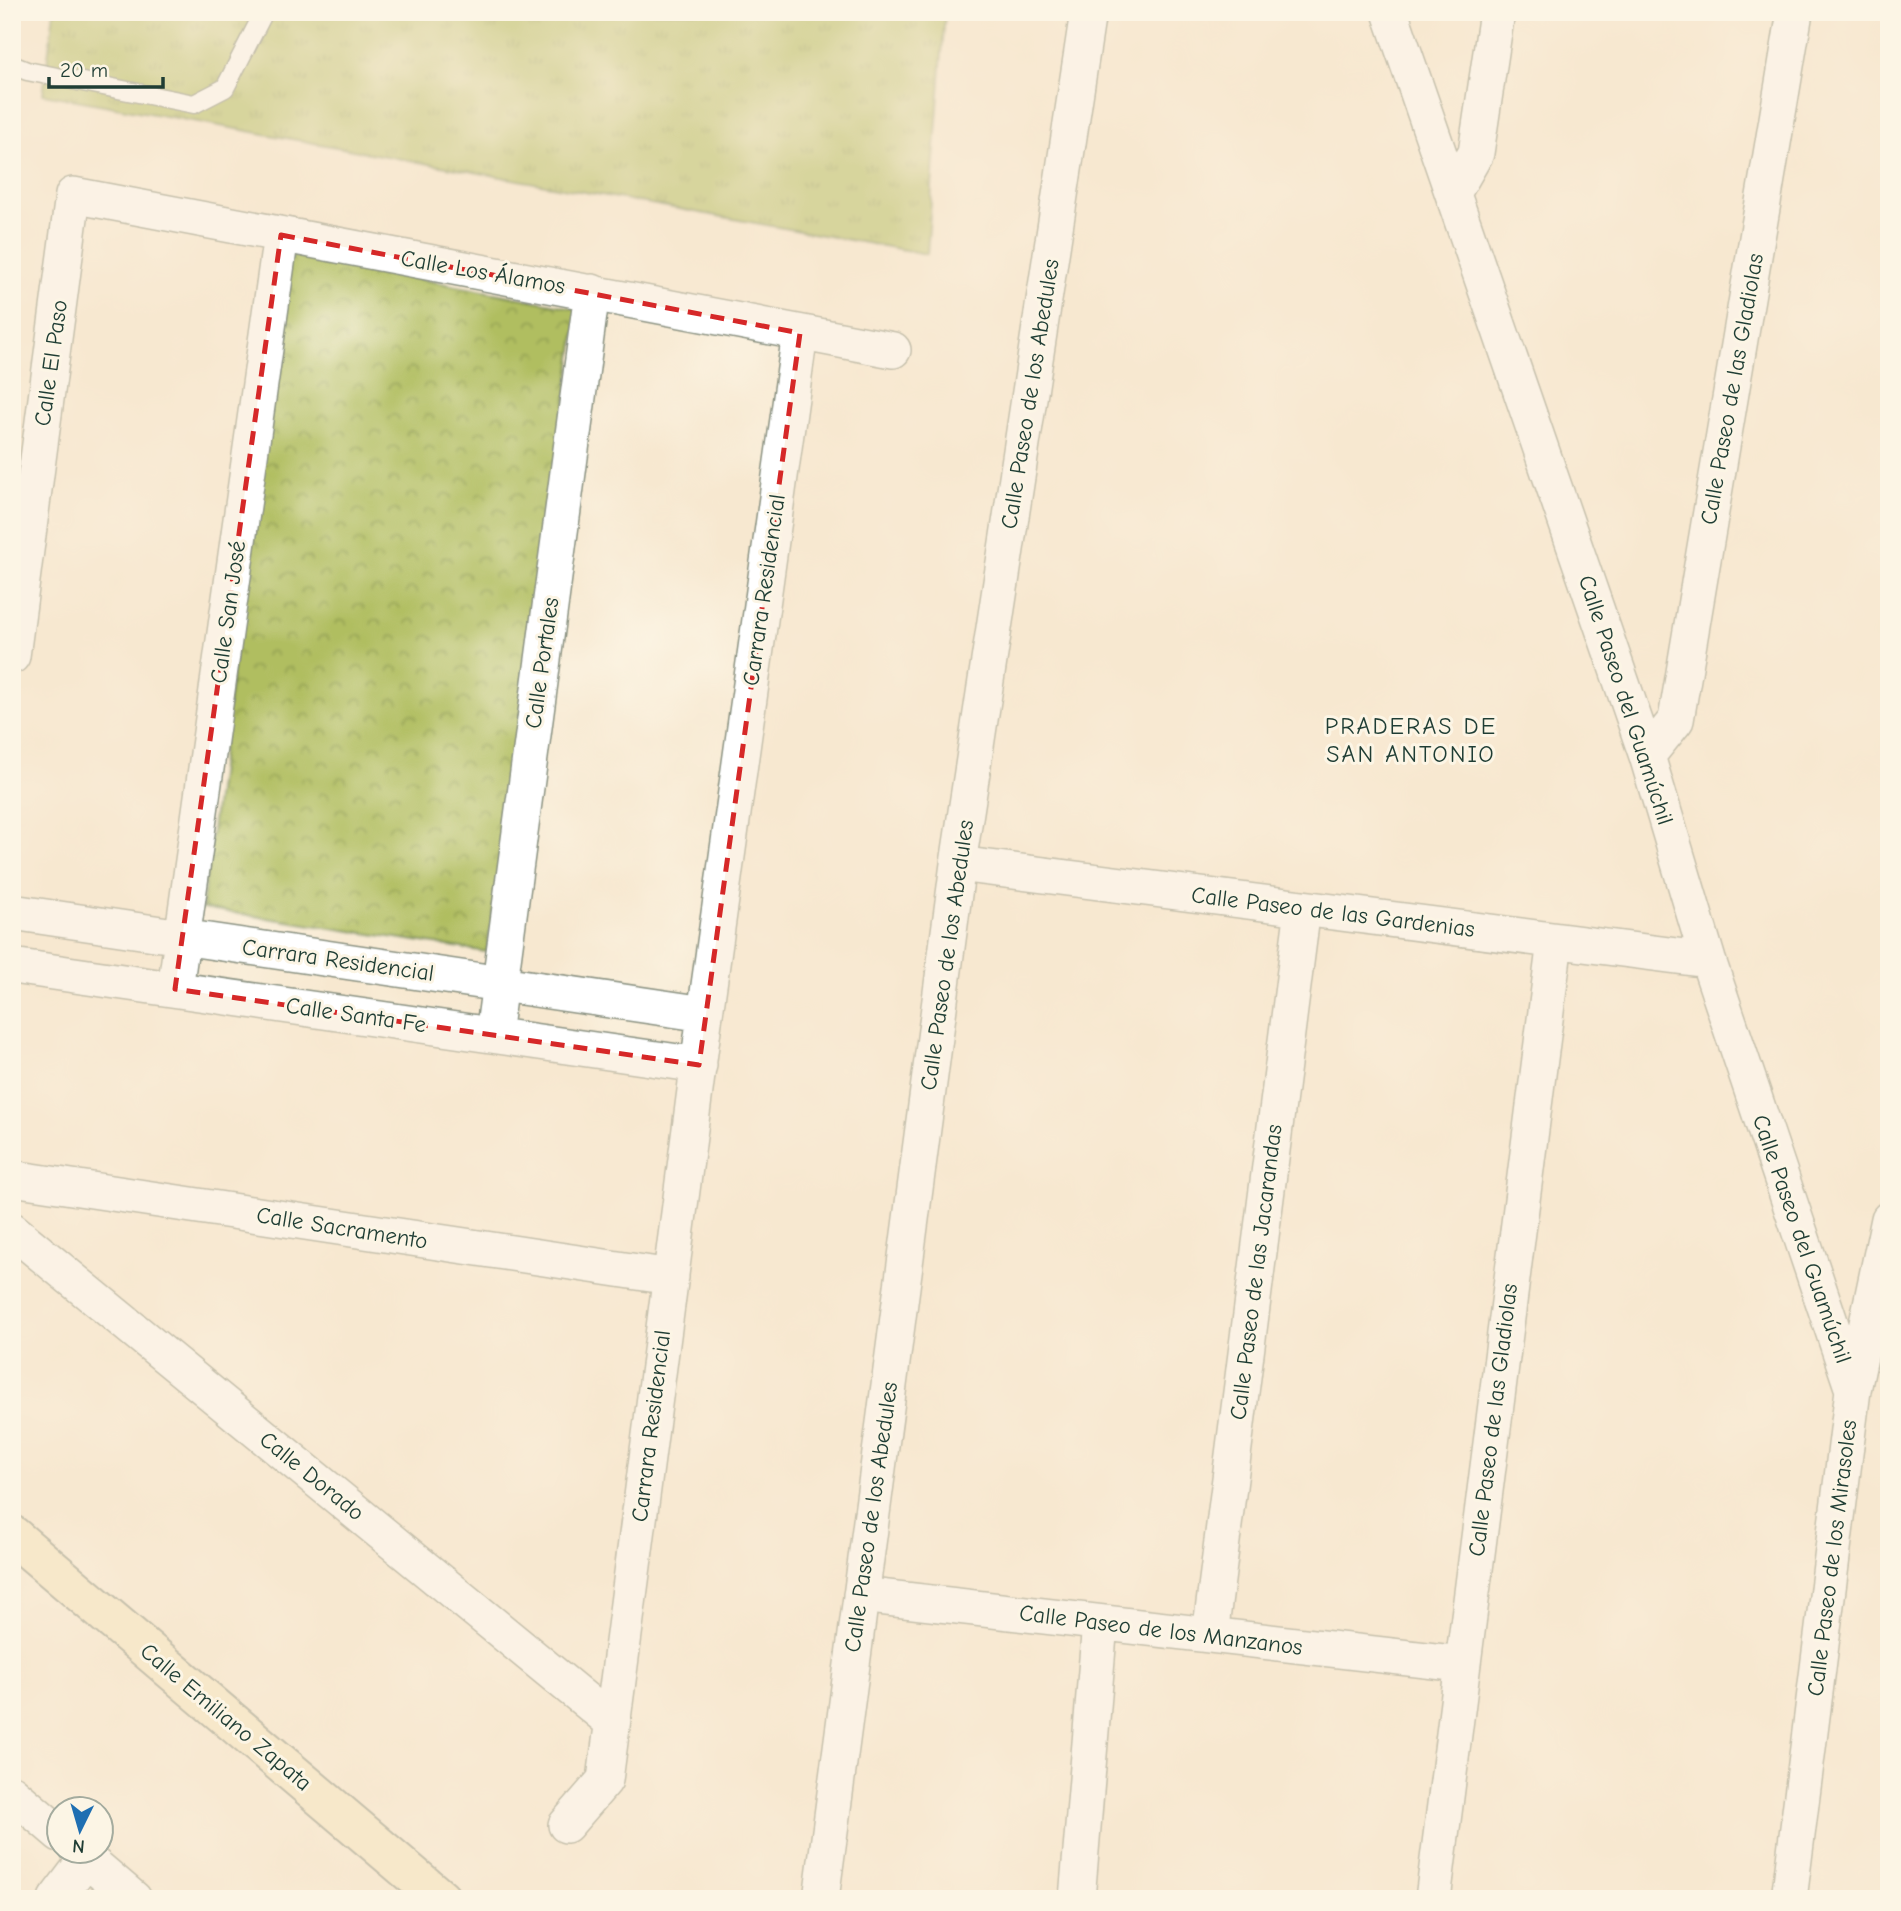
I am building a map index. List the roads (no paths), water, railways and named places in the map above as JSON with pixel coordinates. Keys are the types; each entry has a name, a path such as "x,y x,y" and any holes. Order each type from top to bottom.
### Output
{"street":[{"name":"Calle Paseo de los Abedules","path":"821,1899 958,864 1088,12"},
{"name":"Calle Paseo del Guamúchil","path":"1390,12 1647,755 1707,960 1853,1390"},
{"path":"1453,193 1476,153 1497,12"},
{"name":"Calle Paseo de las Gladiolas","path":"1647,755 1675,720 1795,12"},
{"name":"Calle Los Álamos","path":"73,195 893,350"},
{"name":"Calle El Paso","path":"12,656 73,195"},
{"name":"Calle San José","path":"174,989 281,235"},
{"name":"Calle Portales","path":"493,1035 592,292"},
{"name":"Carrara Residencial","path":"566,1825 605,1780 705,1014 800,333"},
{"name":"Calle Paseo de las Gardenias","path":"958,864 1707,960"},
{"name":"Calle Paseo de las Jacarandas","path":"1210,1635 1303,908"},
{"name":"Carrara Residencial","path":"12,912 705,1014"},
{"name":"Calle Paseo de las Gladiolas","path":"1433,1899 1555,941"},
{"name":"Calle Santa Fe","path":"12,966 699,1065"},
{"name":"Calle Sacramento","path":"12,1178 671,1277"},
{"name":"Calle Paseo de los Mirasoles","path":"1788,1899 1853,1390 1889,1219"},
{"name":"Calle Dorado","path":"12,1230 612,1722"},
{"name":"Calle Emiliano Zapata","path":"12,1535 441,1899"},
{"name":"Calle Paseo de los Manzanos","path":"860,1595 1461,1664"},
{"path":"1077,1899 1100,1623"},
{"path":"12,1793 46,1823"},
{"path":"55,1899 76,1866"},
{"path":"96,1866 134,1899"}],"lane":[{"path":"12,65 27,71 194,104 225,88 264,12"}],"district":[{"name":"PRADERAS DE SAN ANTONIO","path":"1411,740"}]}
